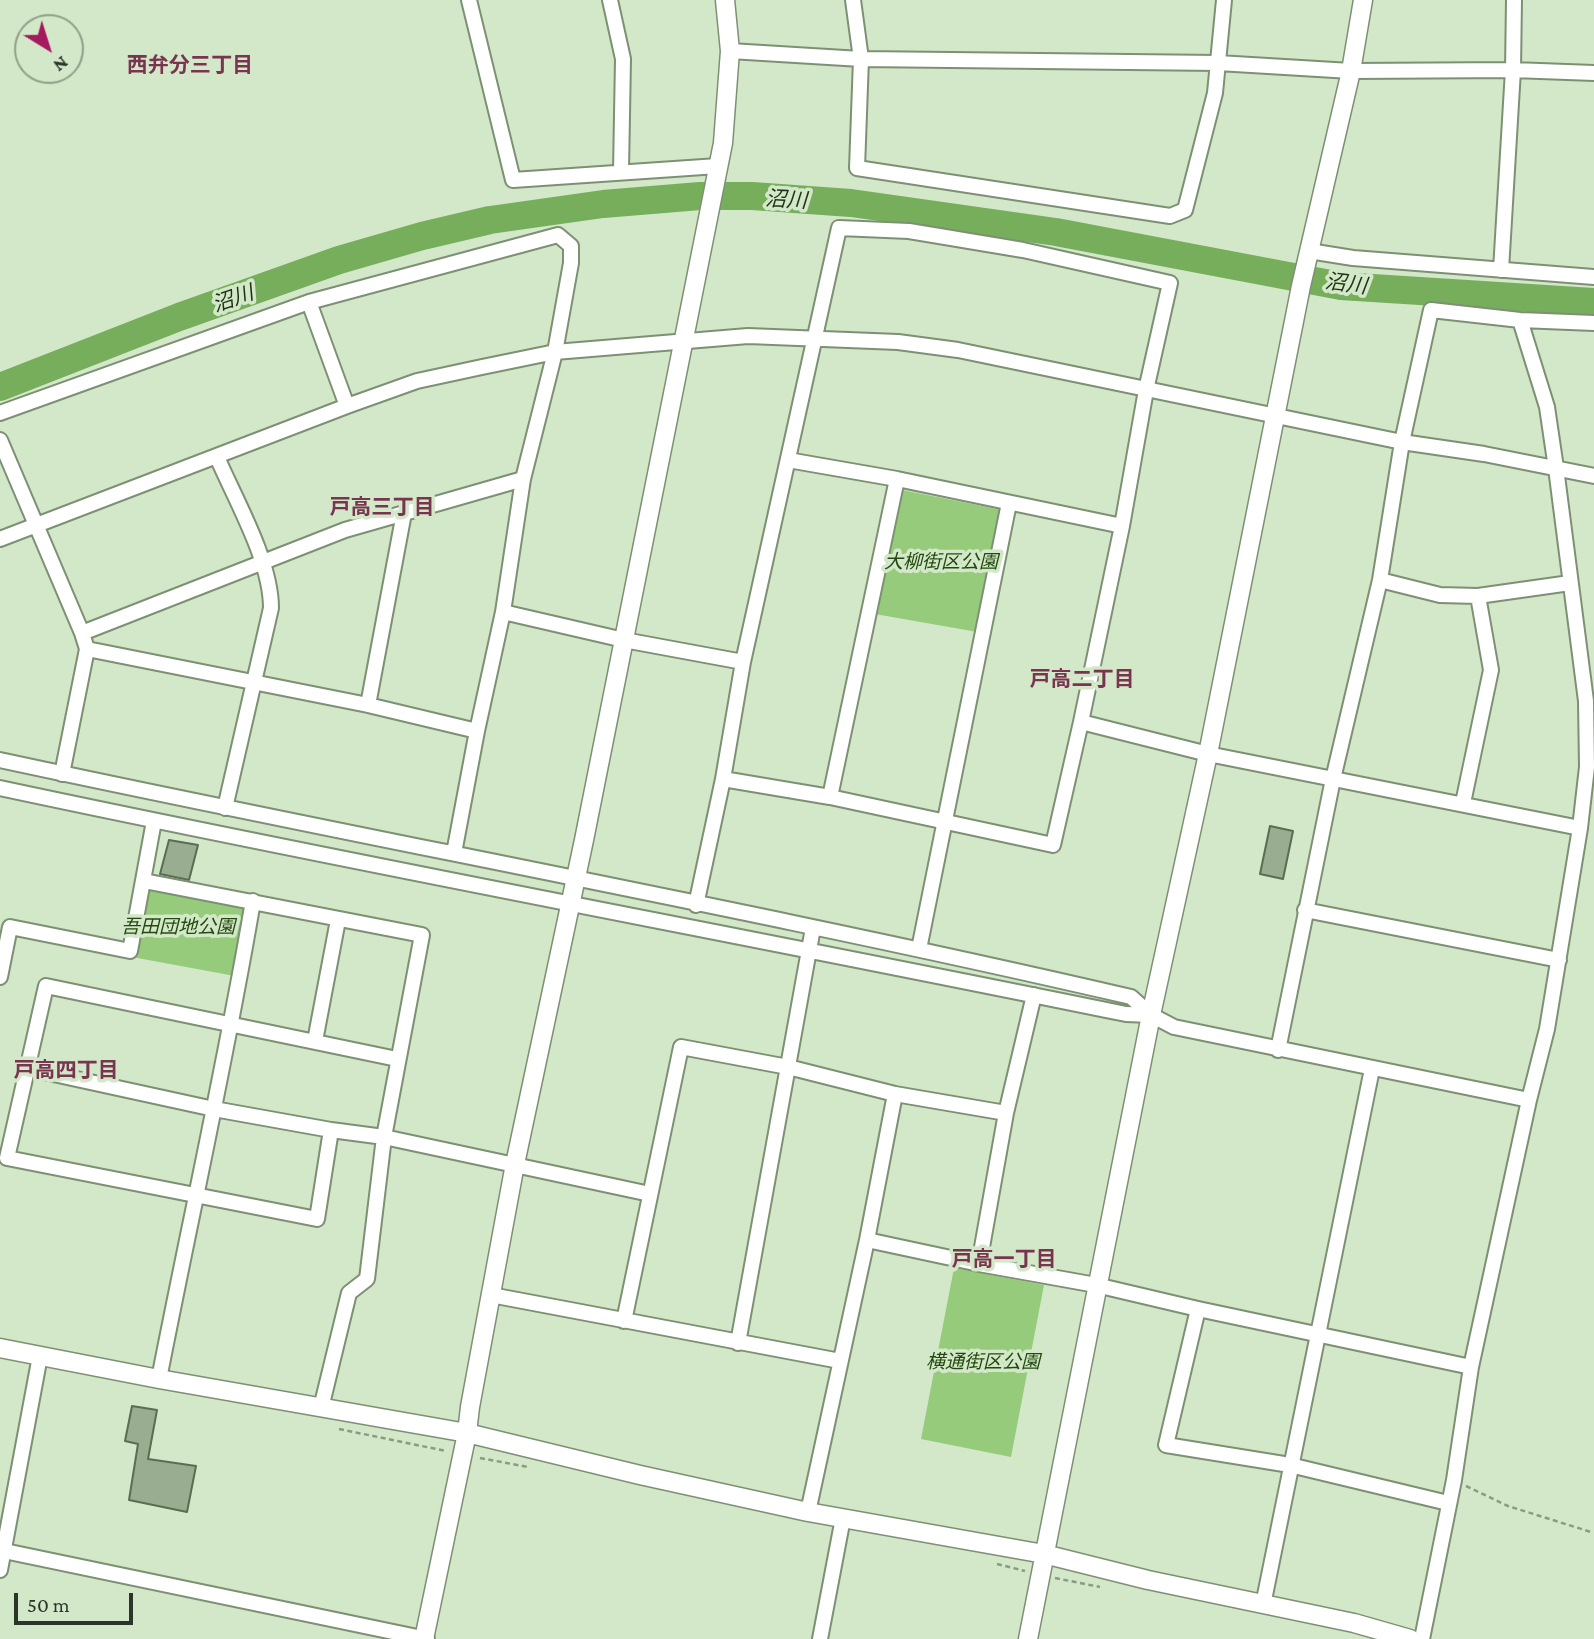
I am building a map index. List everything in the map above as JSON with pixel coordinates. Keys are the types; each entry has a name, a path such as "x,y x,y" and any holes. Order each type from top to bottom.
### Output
{"street":[{"path":"469,0 513,180 718,166"},
{"path":"610,0 623,59 621,171"},
{"path":"2,1550 425,1639 467,1433 515,1164 624,640 723,143 729,92 730,51 725,0"},
{"path":"853,0 861,59 857,168 1170,216 1185,210 1215,93 1224,0"},
{"path":"1028,1639 1096,1285 1208,754 1301,286 1351,71 1363,0"},
{"path":"1501,270 1513,70 1514,0"},
{"path":"730,51 861,59 1218,63 1351,71 1513,70 1594,73"},
{"path":"696,905 723,779 743,662 839,228 909,231 1023,250 1170,283 1146,390 1122,526 1053,845 830,797 723,779"},
{"path":"0,413 309,302 558,235 571,246 571,263 555,352 523,480 503,612 454,853"},
{"path":"1308,255 1594,277"},
{"path":"309,302 347,406"},
{"path":"1278,1050 1333,779 1380,580 1402,442 1431,310 1520,320 1594,323"},
{"path":"1422,1639 1454,1480 1471,1367 1546,1029 1580,828 1587,767 1586,701 1547,407 1520,320"},
{"path":"0,539 347,406 417,382 555,352 748,336 898,342 958,350 1402,442 1594,476"},
{"path":"0,440 87,649 62,774"},
{"path":"218,457 271,590 271,608 225,808"},
{"path":"788,460 897,479 1122,526"},
{"path":"830,797 897,479"},
{"path":"82,633 345,530 523,480"},
{"path":"919,949 1009,503"},
{"path":"368,705 404,513"},
{"path":"1380,580 1440,596 1478,596 1570,583"},
{"path":"1463,803 1491,670 1478,596"},
{"path":"503,612 624,640 743,662"},
{"path":"87,649 368,705 477,731"},
{"path":"1081,722 1208,754 1580,828"},
{"path":"0,760 919,949 1131,997 1151,1016 1174,1027 1529,1100"},
{"path":"0,788 570,905 1126,1014 1151,1016"},
{"path":"0,977 10,927 130,951 154,821"},
{"path":"144,881 422,935 384,1137 367,1279 349,1293 321,1408"},
{"path":"159,1379 232,1026 253,901"},
{"path":"1305,910 1559,960"},
{"path":"315,1041 338,920"},
{"path":"738,1343 813,928"},
{"path":"331,1130 317,1219 7,1158 46,986 397,1059"},
{"path":"979,1264 1006,1113 1034,995"},
{"path":"624,1321 681,1047 788,1067 895,1094 1006,1113"},
{"path":"26,1068 214,1109 384,1137 650,1194"},
{"path":"1263,1605 1372,1069"},
{"path":"808,1511 867,1240 895,1094"},
{"path":"867,1240 1096,1285 1471,1367"},
{"path":"491,1295 840,1362"},
{"path":"1198,1309 1166,1445 1290,1465 1448,1503"},
{"path":"0,1348 467,1433 640,1475 808,1511 1044,1554 1263,1605 1354,1623 1410,1639"},
{"path":"0,1570 40,1356"},
{"path":"820,1639 843,1518"}],"path":[{"path":"1454,1480 1508,1506 1591,1532"}],"green space":[{"name":"大柳街区公園","path":"902,490 1007,511 983,633 875,614"},
{"name":"吾田団地公園","path":"148,882 248,906 235,976 132,957"},
{"name":"横通街区公園","path":"954,1268 1044,1285 1011,1457 921,1439"}],"building":[{"path":"1270,826 1293,831 1283,879 1260,874"},
{"path":"169,840 198,845 189,880 160,874"},
{"path":"132,1406 157,1410 148,1459 196,1466 187,1512 129,1500 138,1444 125,1441"}],"waterway":[{"name":"沼川","path":"0,387 179,317 339,260 422,236 490,220 603,204 700,196 752,196 851,203 1056,232 1341,286 1594,302"}],"district":[{"name":"西弁分三丁目","path":"190,66"},
{"name":"戸高三丁目","path":"382,508"},
{"name":"戸高二丁目","path":"1082,680"},
{"name":"戸高四丁目","path":"66,1071"},
{"name":"戸高一丁目","path":"1004,1260"}]}
